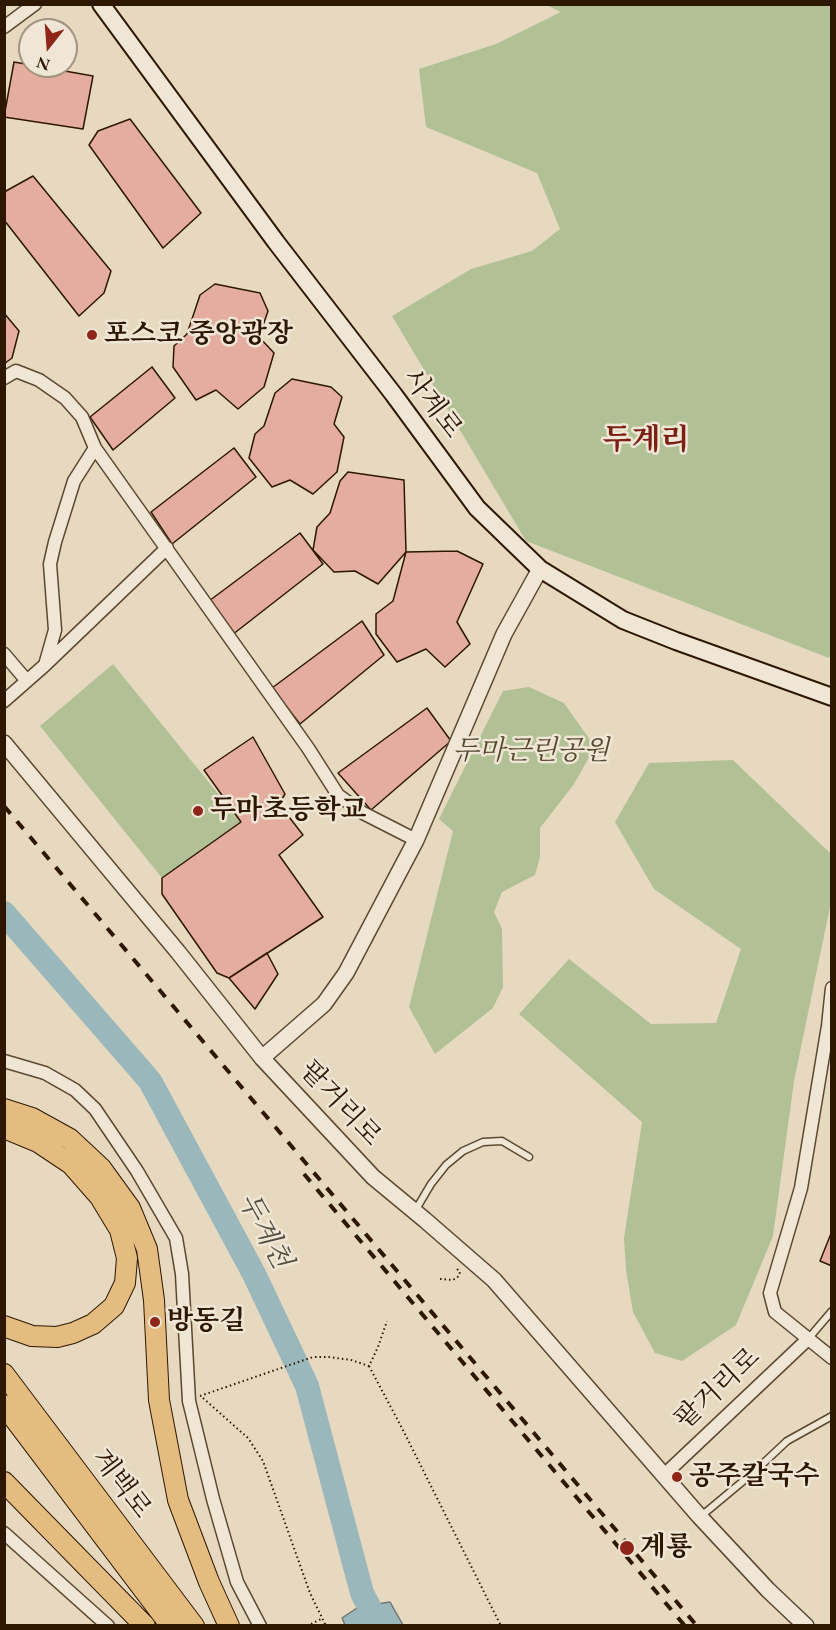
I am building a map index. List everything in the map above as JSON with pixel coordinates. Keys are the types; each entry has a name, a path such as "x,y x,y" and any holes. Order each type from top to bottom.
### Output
{"highway":[{"path":"4,1109 32,1118 70,1139 101,1168 130,1208 147,1249 154,1300 159,1400 178,1500 209,1582 230,1626"},
{"path":"4,1128 38,1142 71,1164 100,1197 120,1230 127,1258 124,1283 114,1306 93,1324 57,1337 32,1336 4,1326"},
{"name":"계백로","path":"4,1374 194,1626"},
{"name":"계백로","path":"4,1405 171,1626"},
{"path":"4,1482 145,1626"}],"main road":[{"name":"사계로","path":"101,4 276,242 394,395 477,508 540,569 623,620 831,697"}],"street":[{"path":"4,27 35,4"},
{"path":"4,378 16,371 39,380 65,398 82,417 95,448 308,747 338,795 363,813 416,840"},
{"path":"45,665 55,630 51,564 55,542 74,481 95,448"},
{"path":"4,701 45,665 167,548"},
{"path":"262,1058 324,1004 346,973 416,840 504,634 540,569"},
{"path":"4,654 27,681"},
{"name":"팥거리로","path":"4,743 178,952 262,1058 373,1177 494,1280 663,1476 768,1590 806,1626"},
{"path":"831,988 828,1026 801,1188 770,1293 775,1312 831,1358"},
{"path":"4,1061 45,1073 75,1090 95,1109 137,1171 176,1238 195,1398 213,1499 237,1582 260,1626"},
{"name":"팥거리로","path":"663,1476 808,1339"},
{"path":"4,1533 108,1626"}],"lane":[{"path":"415,1211 441,1171 463,1151 483,1142 502,1141 529,1157"},
{"path":"808,1339 831,1311"},
{"path":"700,1517 787,1441 831,1416"}],"path":[{"path":"369,1366 387,1320"},
{"path":"195,1398 313,1358 329,1357 351,1360 369,1366 501,1626"},
{"path":"195,1398 248,1438 263,1461 310,1593 326,1626"},
{"path":"307,1626 322,1618"}],"green space":[{"path":"546,5 831,5 832,652 829,658 526,541 392,316 471,269 532,251 560,229 537,173 426,127 419,69 496,44 561,12"},
{"path":"113,664 241,822 162,878 40,726"},
{"name":"두마근린공원","path":"529,687 564,703 595,747 574,784 540,828 540,857 535,875 502,892 494,912 502,929 503,987 493,1008 435,1054 409,1007 453,831 439,819 503,691"},
{"path":"733,760 831,854 831,902 794,1081 773,1236 736,1325 682,1361 655,1353 633,1312 626,1270 624,1238 642,1122 519,1014 569,959 651,1024 716,1023 741,949 654,889 615,822 649,763"}],"water":[{"path":"368,1590 377,1604 390,1602 403,1625 345,1625 342,1618 357,1608 355,1595"}],"building":[{"path":"14,62 18,63 18,78 78,78 78,73 93,76 83,129 4,117"},
{"path":"130,119 201,213 163,248 89,145 98,131"},
{"path":"33,176 111,271 104,293 79,316 4,220 6,191"},
{"path":"215,284 260,293 268,311 259,337 274,353 264,387 238,409 216,390 196,400 173,367 174,346 187,334 200,295"},
{"path":"4,313 19,331 12,358 4,364"},
{"path":"152,367 175,398 113,450 90,417"},
{"path":"292,379 331,387 342,397 334,424 344,437 337,472 313,494 290,480 272,487 249,458 255,434 264,426 275,393"},
{"path":"234,448 256,477 172,544 151,512"},
{"path":"348,472 404,480 406,552 378,584 355,571 334,572 313,550 317,527 330,513 340,481"},
{"path":"300,533 323,564 232,635 209,601"},
{"path":"457,551 483,564 457,622 470,644 445,667 426,649 397,662 376,634 376,614 393,601 406,552"},
{"path":"362,621 384,655 300,724 272,688"},
{"path":"427,708 451,741 371,810 338,773"},
{"name":"두마초등학교","path":"253,737 285,794 279,804 303,835 279,855 323,917 229,978 217,973 162,894 162,878 241,822 204,770"},
{"path":"267,953 278,974 255,1009 229,978"},
{"path":"832,1231 832,1266 820,1261"}],"waterway":[{"name":"두계천","path":"4,913 150,1081 254,1274 307,1386 362,1593 379,1626"}],"railway":[{"path":"4,806 697,1626"},
{"path":"304,1174 685,1626"}],"place":[{"name":"포스코 중앙광장","path":"92,335"},
{"name":"두마초등학교","path":"198,811"},
{"name":"방동길","path":"155,1322"},
{"name":"공주칼국수","path":"677,1477"},
{"name":"계룡","path":"627,1548"}],"district":[{"name":"두계리","path":"646,441"}]}
